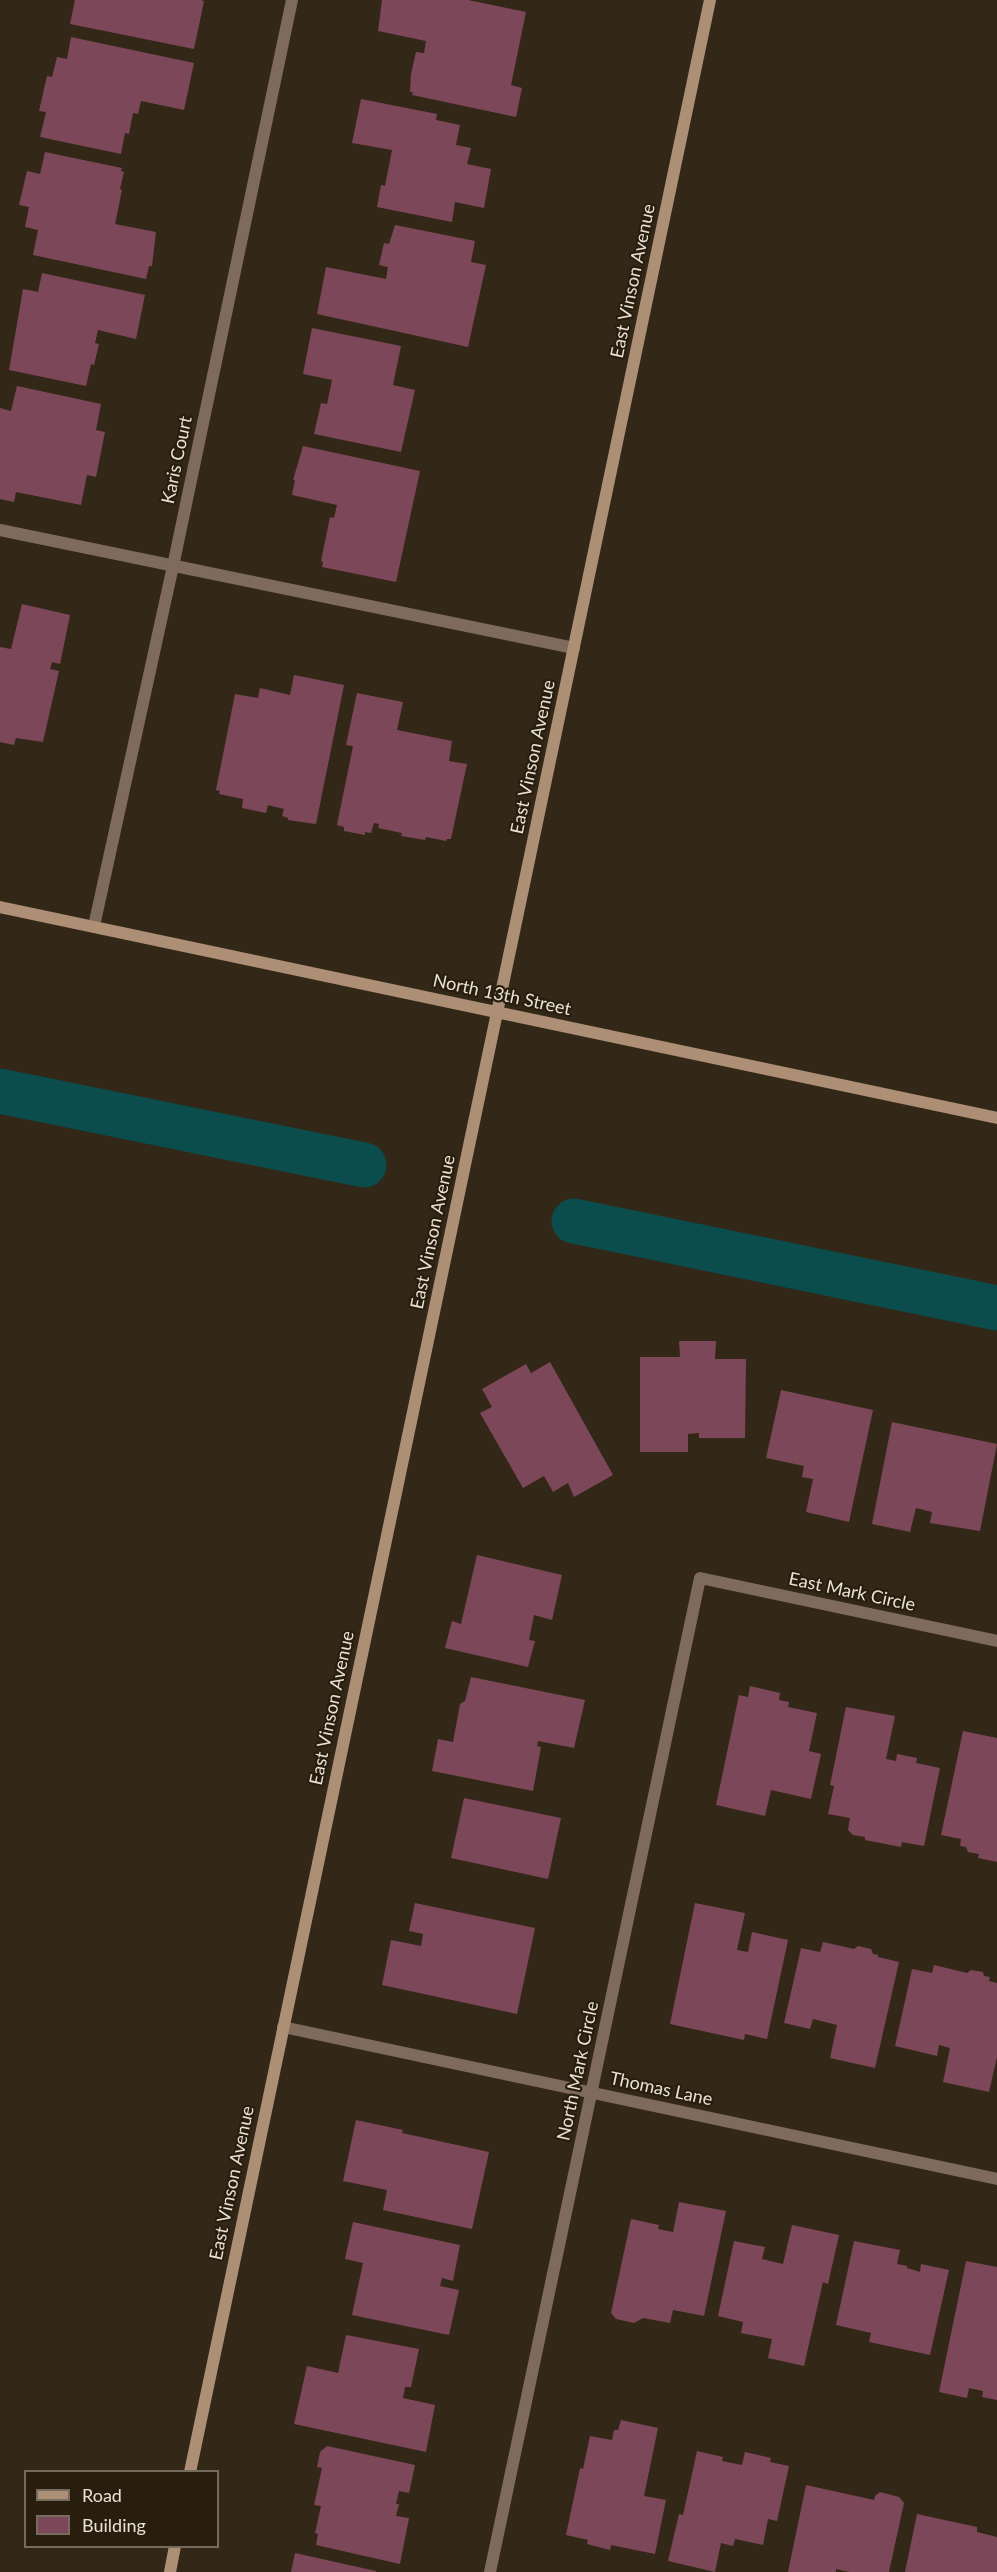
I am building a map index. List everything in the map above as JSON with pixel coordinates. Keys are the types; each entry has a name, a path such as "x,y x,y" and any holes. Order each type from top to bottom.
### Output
{"street":[{"name":"Karis Court","path":"94,926 173,566 292,0"},
{"name":"East Vinson Avenue","path":"190,2470 710,0"},
{"path":"0,530 574,648"},
{"name":"North 13th Street","path":"0,907 997,1118"},
{"name":"East Mark Circle","path":"700,1578 997,1641"},
{"name":"North Mark Circle","path":"490,2572 700,1578"},
{"name":"Thomas Lane","path":"283,2027 997,2179"},
{"path":"170,2572 175,2548"}],"building":[{"path":"75,0 204,1 194,49 70,24"},
{"path":"382,0 468,0 526,12 511,85 522,88 516,117 412,95 413,92 410,92 411,74 416,52 424,53 426,41 378,31"},
{"path":"71,37 194,63 184,110 141,101 138,114 133,113 129,134 125,133 121,154 40,137 46,112 39,111 47,76 52,77 57,57 67,59"},
{"path":"361,99 437,114 436,120 460,125 456,145 471,148 467,164 491,169 484,208 455,202 452,222 377,207 381,185 385,186 392,150 352,143"},
{"path":"45,152 122,168 121,171 124,172 120,189 122,190 115,224 156,232 152,266 149,266 146,279 33,255 38,230 25,227 29,207 19,205 27,171 40,174"},
{"path":"395,225 475,241 471,262 486,265 468,347 317,314 326,267 386,279 388,267 379,265 384,243 389,244"},
{"path":"42,273 145,295 136,339 98,330 95,343 99,344 86,386 9,370 23,289 38,292"},
{"path":"312,328 401,346 393,385 415,390 401,452 314,434 321,403 327,404 332,380 303,374"},
{"path":"17,386 101,404 96,430 105,432 96,477 87,475 81,505 16,492 14,502 0,499 0,408 11,411"},
{"path":"303,446 420,471 396,582 322,567 323,562 321,561 330,517 334,518 337,505 292,495 295,480 293,480"},
{"path":"22,604 70,615 60,664 52,662 50,669 59,671 43,742 16,738 14,745 0,742 0,647 11,649"},
{"path":"294,675 344,685 316,824 288,820 282,816 284,809 268,805 266,813 242,808 243,799 219,794 220,791 216,790 235,694 258,698 260,688 290,695"},
{"path":"357,693 403,702 397,730 452,741 449,761 467,764 451,839 446,841 426,837 425,840 401,836 402,833 378,828 379,824 374,823 371,833 365,832 365,835 344,831 344,827 337,825 353,746 346,745"},
{"path":"679,1341 716,1341 715,1359 746,1359 745,1438 699,1438 699,1433 688,1434 688,1452 640,1452 640,1357 680,1357"},
{"path":"550,1362 613,1475 574,1497 568,1483 553,1492 544,1476 523,1488 480,1413 492,1407 482,1389 526,1364 531,1373"},
{"path":"781,1390 873,1410 849,1522 806,1512 813,1479 802,1477 804,1466 766,1458"},
{"path":"892,1422 997,1444 980,1531 930,1523 932,1512 916,1508 910,1532 872,1524"},
{"path":"477,1555 562,1575 552,1620 534,1615 529,1640 535,1641 528,1667 445,1648 452,1621 461,1624"},
{"path":"471,1677 585,1700 574,1748 538,1741 537,1746 541,1747 533,1791 432,1771 438,1739 453,1742 460,1704 465,1701"},
{"path":"750,1686 780,1693 779,1700 789,1702 788,1707 817,1713 809,1751 821,1754 811,1799 771,1790 765,1816 716,1805 739,1695 748,1697"},
{"path":"846,1707 895,1716 886,1759 896,1761 897,1754 917,1758 916,1763 940,1768 924,1846 902,1842 901,1847 865,1840 865,1837 853,1835 848,1830 850,1818 828,1814 834,1786 830,1785"},
{"path":"963,1731 997,1738 997,1862 978,1858 979,1854 968,1852 966,1847 960,1846 961,1839 941,1835"},
{"path":"464,1798 561,1818 548,1879 451,1858"},
{"path":"415,1903 535,1928 517,2014 382,1985 391,1940 421,1946 423,1934 409,1931"},
{"path":"695,1903 745,1913 737,1950 748,1952 752,1932 788,1940 767,2039 745,2034 744,2040 670,2024"},
{"path":"823,1942 854,1949 858,1946 871,1949 878,1957 899,1962 875,2068 830,2058 837,2025 813,2019 810,2029 784,2023 801,1948 820,1952"},
{"path":"934,1965 967,1973 971,1970 983,1972 984,1976 990,1977 989,1981 997,1983 997,2057 989,2092 943,2082 950,2048 939,2045 937,2056 895,2046 912,1969 932,1973"},
{"path":"356,2120 403,2130 402,2133 489,2152 472,2229 383,2210 387,2190 343,2181"},
{"path":"679,2202 726,2211 704,2316 673,2310 670,2323 643,2318 634,2323 616,2319 611,2313 631,2219 659,2225 658,2229 673,2232"},
{"path":"353,2222 460,2245 453,2281 442,2278 440,2286 459,2290 449,2335 352,2315 363,2263 345,2259"},
{"path":"792,2225 839,2235 828,2284 823,2282 804,2366 768,2358 772,2339 741,2333 743,2322 718,2316 734,2241 765,2247 762,2259 783,2264"},
{"path":"854,2241 900,2250 897,2264 920,2272 921,2264 949,2270 930,2355 869,2342 871,2333 836,2325"},
{"path":"966,2261 997,2267 997,2400 982,2397 983,2391 969,2388 967,2398 939,2392"},
{"path":"346,2335 419,2349 411,2387 405,2387 403,2398 435,2405 426,2452 294,2424 307,2366 338,2373"},
{"path":"621,2420 658,2428 644,2496 666,2500 655,2554 611,2545 610,2550 587,2544 588,2540 566,2535 580,2468 583,2469 590,2436 612,2440 614,2430 618,2430"},
{"path":"327,2446 415,2465 409,2493 399,2491 396,2504 399,2504 396,2516 409,2518 400,2564 316,2545 318,2534 315,2533 321,2506 314,2505 322,2468 317,2467 320,2452"},
{"path":"697,2451 723,2457 722,2461 742,2465 745,2452 771,2458 770,2462 789,2466 777,2521 768,2519 763,2545 735,2539 733,2546 721,2543 715,2572 668,2561 679,2514 683,2515"},
{"path":"806,2485 874,2500 880,2492 899,2497 904,2503 889,2572 849,2572 836,2569 836,2572 788,2572"},
{"path":"917,2514 977,2527 977,2532 997,2537 997,2572 905,2572"},
{"path":"295,2553 376,2571 376,2572 291,2572"}],"waterway":[{"path":"0,1091 364,1165"},
{"path":"574,1221 997,1308"}]}
